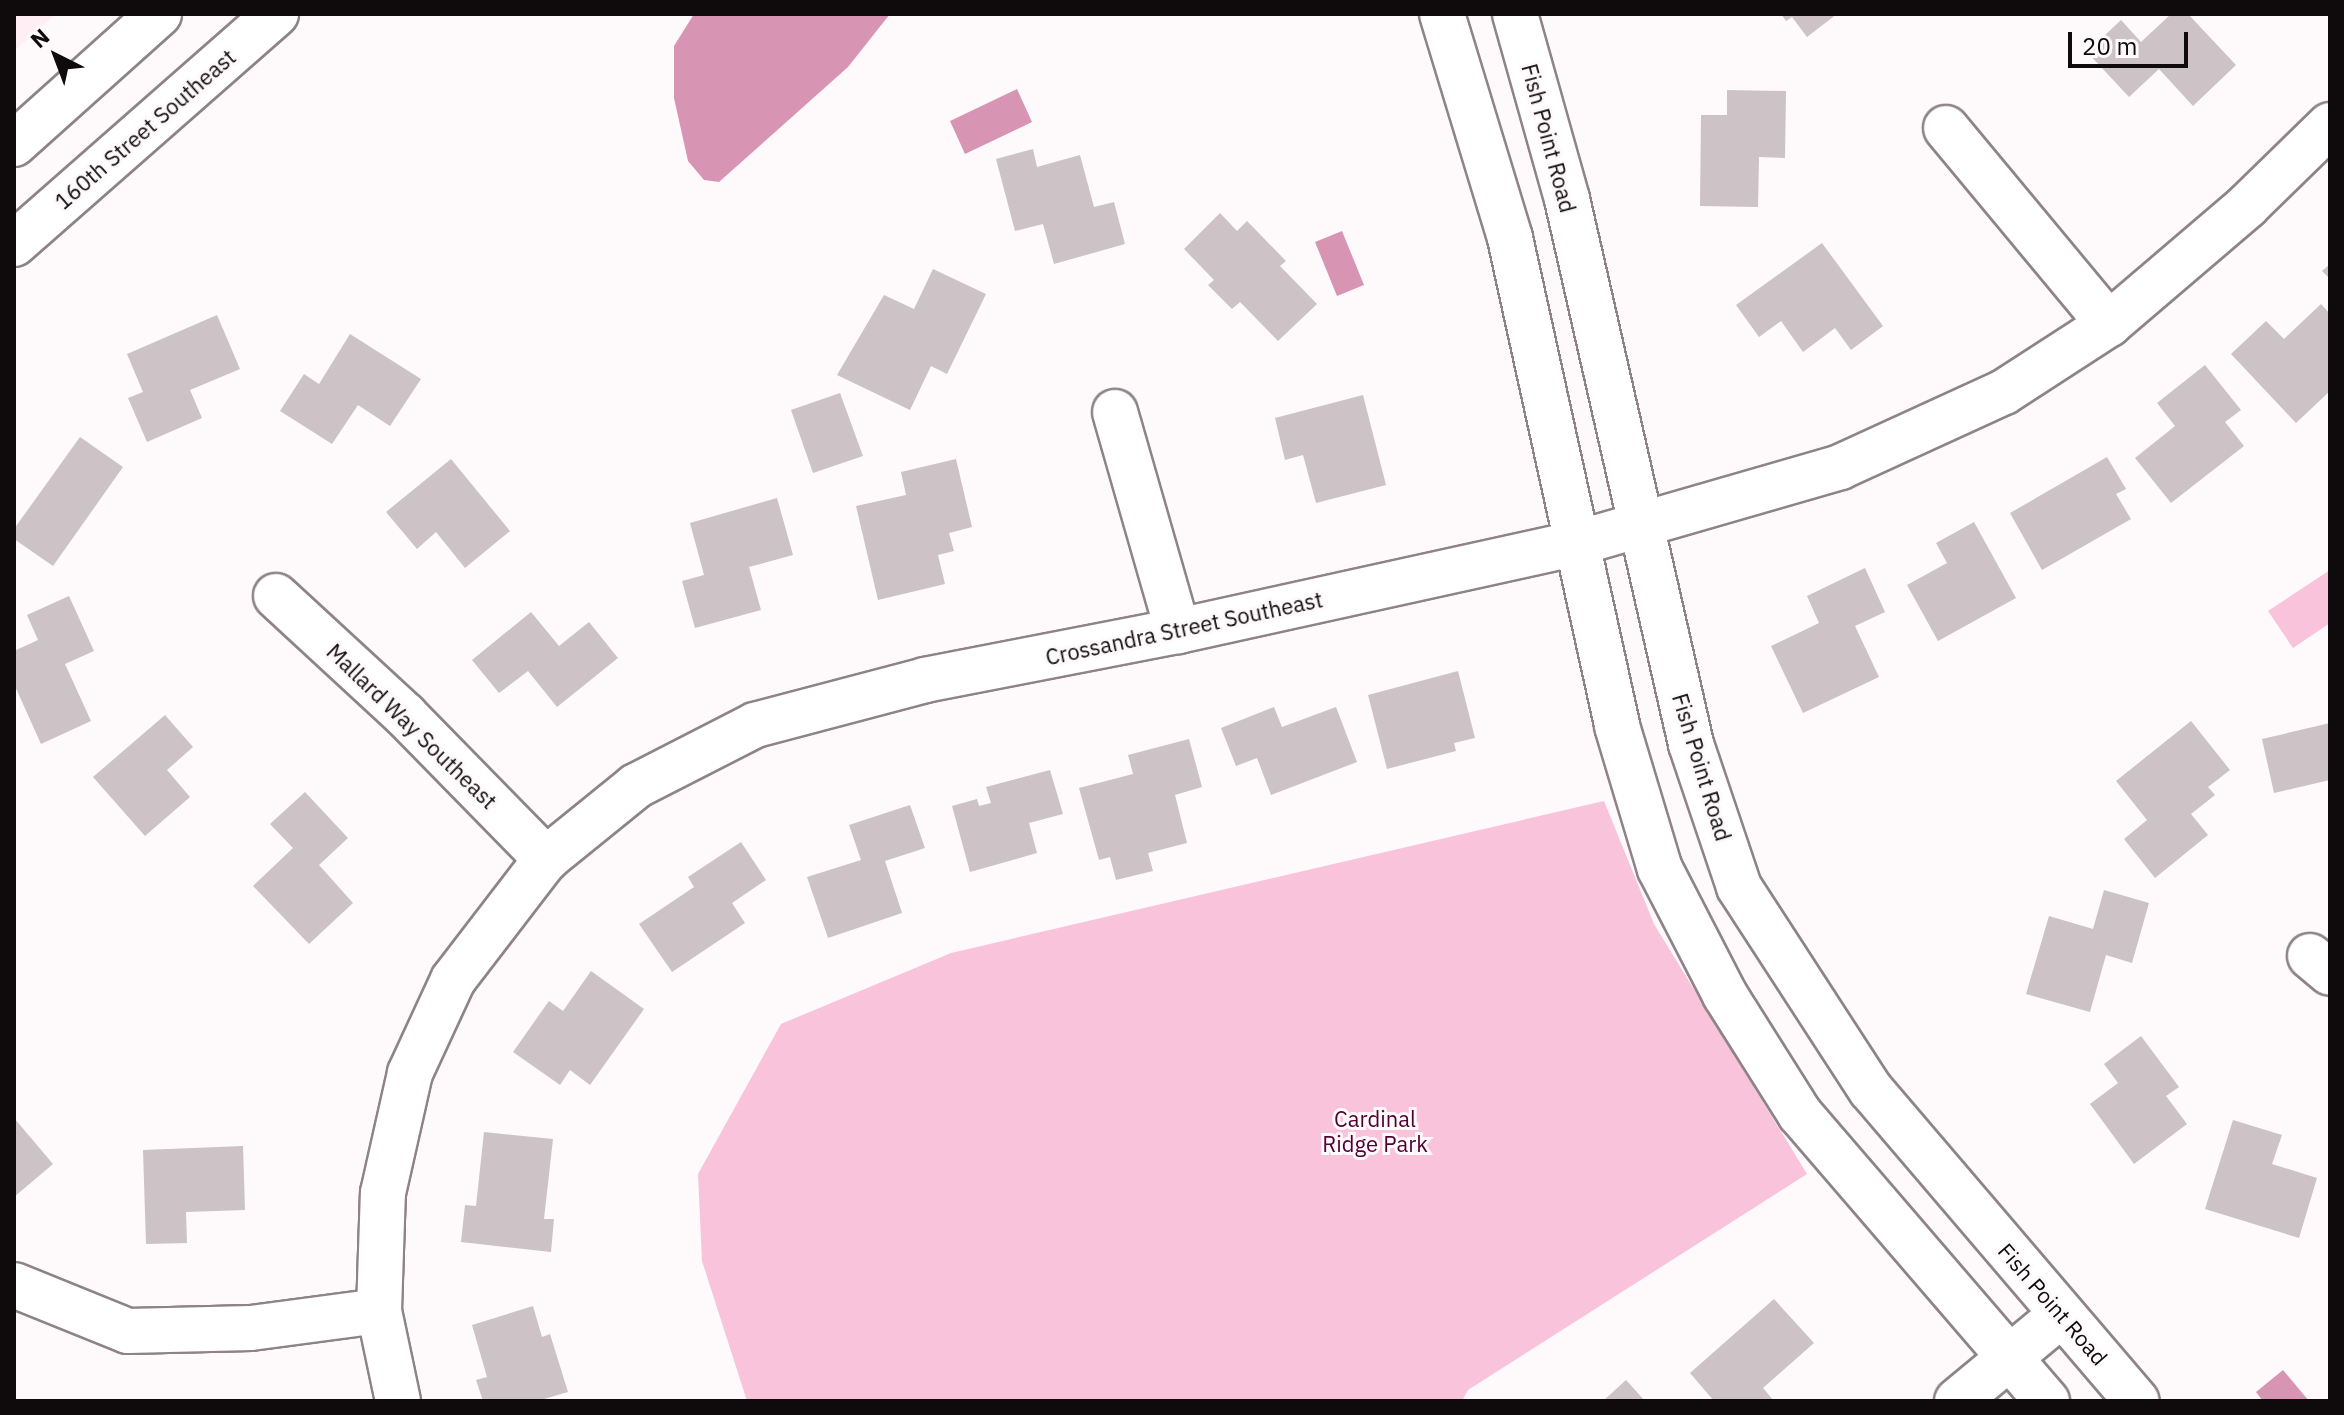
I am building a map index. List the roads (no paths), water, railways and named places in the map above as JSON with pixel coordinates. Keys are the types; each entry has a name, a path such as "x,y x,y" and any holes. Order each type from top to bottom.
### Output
{"street":[{"path":"14,144 159,14"},
{"name":"160th Street Southeast","path":"14,244 276,14"},
{"path":"1442,14 1510,238 1574,544 1617,726 1660,869 1725,995 1800,1114 2047,1401"},
{"name":"Fish Point Road","path":"1515,14 1567,199 1691,744 1739,887 1871,1090 2137,1401"},
{"name":"Crossandra Street Southeast","path":"398,1401 379,1311 383,1193 410,1073 453,980 546,859 636,786 755,725 925,680 1178,631 1574,544 1640,522 1840,467 2004,392 2109,324 2247,206 2330,125"},
{"path":"1946,128 2109,324"},
{"path":"1115,412 1178,631"},
{"name":"Mallard Way Southeast","path":"276,596 405,715 546,859"},
{"path":"14,1285 128,1331 251,1328 379,1311"},
{"path":"1957,1401 2062,1314"}],"park label":[{"name":"Cardinal Ridge Park","path":"1375,1130"}]}
